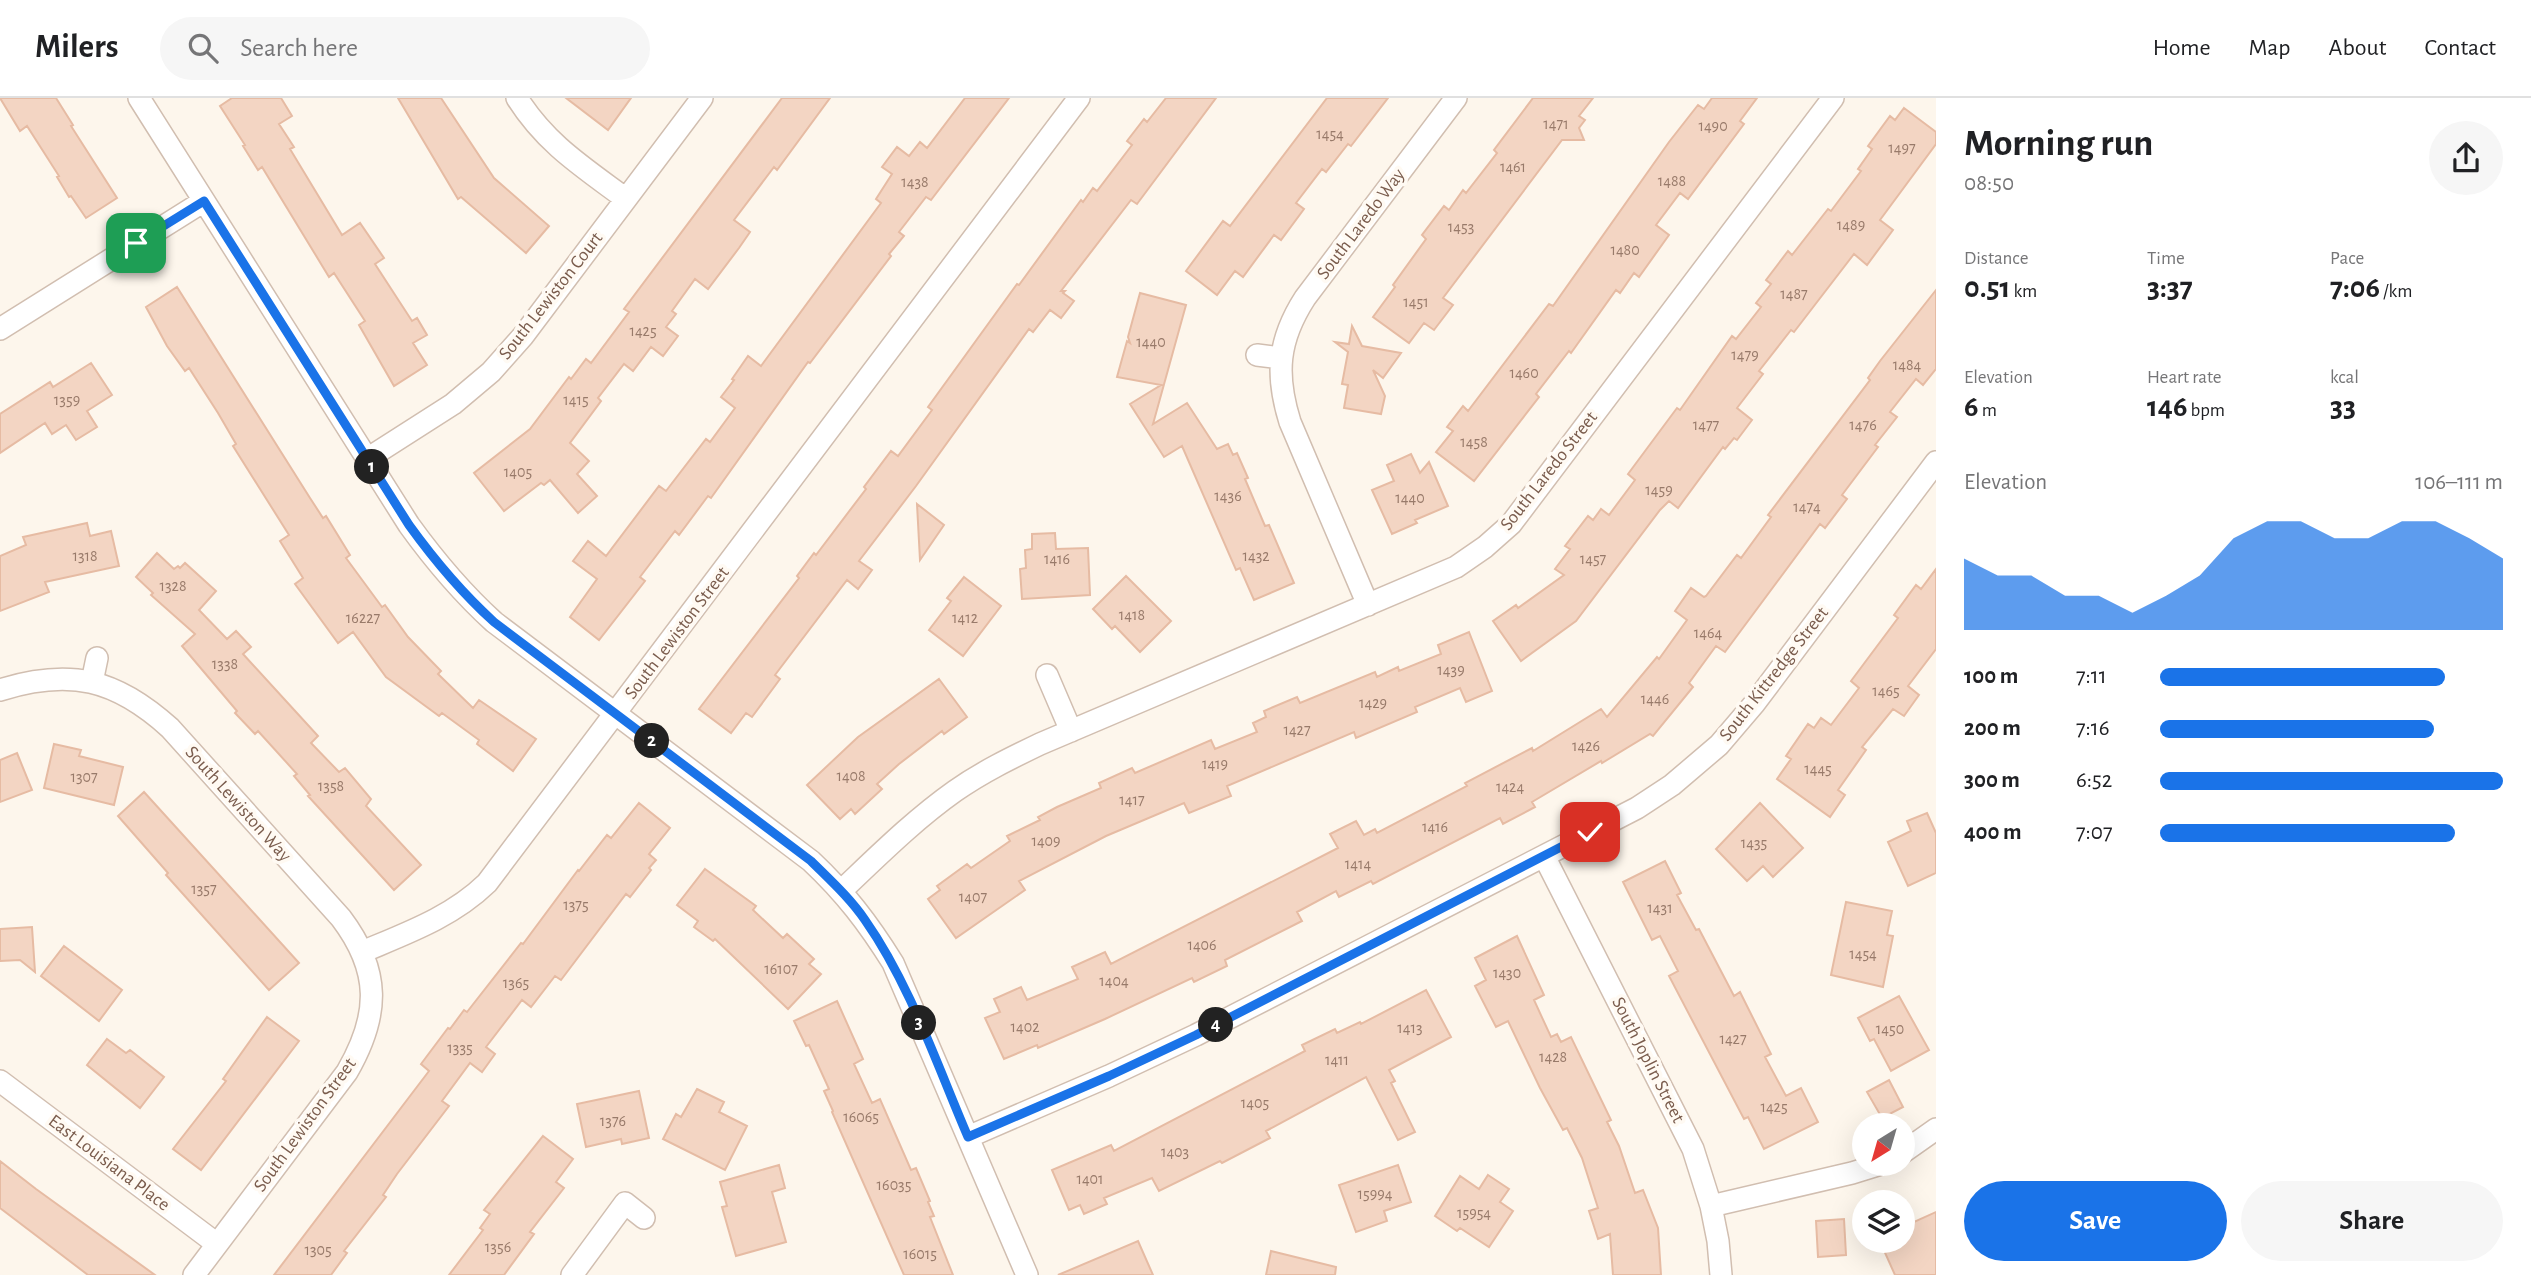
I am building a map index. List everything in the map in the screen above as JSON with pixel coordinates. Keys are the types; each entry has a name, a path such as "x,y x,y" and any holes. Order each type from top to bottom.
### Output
{"street":[{"path":"139,98 367,459 433,559 462,592 494,622 811,861 842,891 864,918 893,962 1027,1275"},
{"path":"517,98 538,129 559,149 626,199"},
{"name":"South Lewiston Court","path":"367,459 453,404 491,372 523,336 702,98"},
{"name":"South Lewiston Street","path":"194,1275 347,1072 363,1045 371,1014 371,989 362,952 443,918 487,883 1079,98"},
{"name":"South Laredo Way","path":"1368,605 1290,422 1282,397 1281,358 1287,332 1305,298 1456,98"},
{"name":"South Laredo Street","path":"842,891 905,831 955,791 996,766 1071,731 1456,567 1485,547 1511,524 1833,98"},
{"path":"0,329 204,201"},
{"path":"1257,355 1281,358"},
{"name":"South Kittredge Street","path":"968,1137 1196,1035 1637,808 1672,785 1719,745 1754,704 1936,463"},
{"path":"92,682 97,658"},
{"path":"1047,675 1071,731"},
{"name":"South Lewiston Way","path":"0,690 41,679 62,678 92,682 122,692 148,708 170,728 341,918 362,952"},
{"name":"South Joplin Street","path":"1544,856 1693,1149 1711,1206 1721,1275"},
{"name":"East Louisiana Place","path":"0,1081 217,1244"},
{"path":"1915,1144 1936,1129"},
{"path":"1711,1206 1852,1173"},
{"path":"572,1275 625,1203 644,1218"}],"building":[{"path":"0,98 56,98 117,198 86,218 71,196 69,197 27,126 20,131"},
{"path":"232,98 281,98 292,116 279,124 294,147 290,149 342,235 360,223 384,258 375,264 412,321 417,318 427,335 413,343 427,365 394,386 359,325 365,321 334,273 329,277 262,167 258,170 220,106"},
{"path":"398,98 441,98 494,178 549,226 526,253 461,197 458,199"},
{"path":"566,98 631,98 608,130"},
{"path":"782,98 830,98 777,170 774,167 734,220 750,232 739,248 708,289 695,279 672,311 676,314 666,327 678,336 663,356 651,347 633,371 624,364 598,398 601,401 570,443 589,461 577,474 597,496 578,513 550,480 544,485 541,483 504,511 474,473 530,429 586,359 591,363 629,312 624,309"},
{"path":"965,98 1009,98 931,200 926,197 899,232 904,236 889,254 891,256 810,363 808,362 711,498 708,496 679,535 675,531 640,577 645,581 599,640 570,617 597,579 573,561 588,541 606,556 659,486 666,491 706,439 710,442 735,408 721,397 748,356 761,366 881,203 876,199 892,174 882,167 897,147 909,156 920,142 927,148"},
{"path":"1166,98 1216,98 1137,204 1131,200 1061,291 1065,291 1063,293 1074,301 1061,318 1050,310 1033,332 1029,329 859,561 872,570 858,589 847,580 775,675 780,679 752,717 746,713 731,733 699,709 799,578 797,576 814,553 816,555 866,489 864,487 891,451 898,456 932,410 928,407 1081,200 1083,202 1093,188 1097,191 1132,145 1127,141 1144,119 1147,122"},
{"path":"1327,98 1388,98 1351,146 1348,144 1326,172 1322,169 1296,203 1304,209 1281,240 1274,235 1243,277 1235,271 1217,295 1186,271 1223,221 1230,226"},
{"path":"1533,98 1593,98 1579,116 1585,120 1579,128 1584,140 1562,140 1443,298 1453,305 1434,330 1424,323 1409,343 1373,317 1426,239 1422,235 1444,206 1449,210 1463,190 1466,193 1497,153 1494,150"},
{"path":"1712,98 1757,98 1740,121 1744,124 1688,199 1680,193 1656,225 1669,235 1639,277 1634,273 1620,293 1616,290 1571,353 1569,351 1536,394 1539,397 1474,481 1436,452 1453,431 1447,427 1463,406 1468,411 1549,304 1553,306 1669,142 1698,105 1704,109"},
{"path":"1904,108 1936,132 1936,144 1880,220 1893,230 1867,265 1854,254 1794,332 1791,330 1759,371 1763,374 1737,408 1752,420 1737,440 1734,438 1725,449 1723,447 1678,508 1669,501 1660,510 1576,621 1521,661 1493,621 1516,605 1518,608 1564,575 1555,569 1570,549 1565,546 1588,516 1593,520 1601,509 1609,515 1635,480 1628,474 1677,408 1680,410 1732,336 1736,339 1761,307 1756,303 1771,284 1766,280 1788,251 1792,255 1828,209 1831,211 1861,171 1858,169 1872,149 1868,146 1890,116 1895,120"},
{"path":"177,287 323,518 326,516 350,555 346,558 382,607 385,605 408,637 441,671 438,674 473,708 479,700 536,739 513,771 477,744 479,740 442,713 439,716 386,677 353,632 338,643 295,584 303,578 280,541 289,535 233,446 236,444 218,413 189,368 185,371 167,346 146,307"},
{"path":"1936,290 1936,369 1923,385 1916,379 1890,412 1897,417 1842,495 1847,499 1825,528 1820,524 1725,652 1716,646 1689,683 1693,687 1653,736 1650,734 1602,763 1601,761 1532,802 1535,807 1503,824 1500,818 1373,884 1371,881 1339,897 1336,891 1297,912 1302,921 1225,960 1227,966 1194,982 1192,978 1038,1048 1037,1045 1004,1059 985,1018 1000,1012 994,999 1021,987 1027,1000 1078,979 1072,967 1105,952 1111,964 1338,848 1330,834 1356,821 1364,835 1375,829 1377,833 1467,786 1465,783 1532,748 1533,751 1601,709 1607,717 1657,657 1659,659 1687,620 1675,611 1691,588 1706,596 1737,555 1741,558 1771,517 1768,515 1870,380 1868,378 1880,361"},
{"path":"1140,293 1186,305 1153,424 1187,403 1217,449 1228,444 1233,455 1237,453 1265,526 1269,525 1294,583 1254,600 1240,568 1236,570 1182,446 1164,457 1130,404 1161,385 1117,377 1127,341 1130,343 1128,337"},
{"path":"1352,326 1362,346 1401,353 1383,378 1373,370 1385,396 1381,414 1344,408 1348,385 1342,384 1348,352 1335,342 1349,344"},
{"path":"91,363 112,395 87,411 97,427 76,440 66,425 52,434 45,423 0,453 0,414 50,382 53,387"},
{"path":"1411,454 1420,473 1429,462 1448,506 1415,520 1417,523 1392,534 1372,490 1394,481 1387,465"},
{"path":"917,504 944,525 920,560"},
{"path":"87,523 90,536 111,531 119,566 45,582 49,592 0,611 0,556 26,545 23,537"},
{"path":"1055,533 1056,549 1088,548 1090,595 1022,599 1020,569 1026,568 1025,550 1032,549 1032,534"},
{"path":"157,553 174,569 185,563 216,591 199,610 227,639 236,631 251,647 243,654 318,736 311,743 339,772 345,768 371,799 366,806 421,865 394,890 308,796 310,795 294,776 297,774 258,731 255,734 235,713 237,711 182,646 195,634 151,595 153,593 136,577"},
{"path":"1936,569 1936,649 1908,686 1919,695 1904,716 1893,709 1862,747 1866,750 1838,790 1845,795 1830,817 1777,779 1791,759 1786,756 1808,724 1814,728 1821,718 1831,725 1859,688 1851,681 1898,618 1894,615 1916,585 1921,589"},
{"path":"1126,576 1171,621 1140,652 1115,626 1112,629 1093,609"},
{"path":"964,577 1001,606 963,656 929,630 951,601 947,598"},
{"path":"1469,632 1492,691 1466,702 1460,688 1415,707 1417,712 1356,738 1354,732 1227,786 1231,796 1189,813 1184,803 1106,836 1019,881 1025,890 956,938 928,899 940,890 937,886 967,864 971,868 1010,841 1007,836 1040,820 1038,817 1057,807 1101,788 1099,783 1132,768 1135,773 1211,740 1215,749 1257,732 1253,723 1266,717 1264,711 1297,697 1300,703 1375,672 1377,677 1398,667 1399,671 1441,654 1438,645"},
{"path":"939,679 967,717 944,734 942,731 899,764 877,784 882,789 855,814 851,809 840,819 807,785 858,737"},
{"path":"54,744 81,750 79,756 123,767 114,805 44,788"},
{"path":"17,753 32,790 0,802 0,760"},
{"path":"144,792 299,963 269,990 166,875 168,873 118,816"},
{"path":"639,803 670,828 649,854 656,860 649,868 651,870 630,897 626,894 561,980 555,976 531,1007 522,1000 486,1047 495,1054 482,1072 470,1063 442,1101 449,1106 397,1174 383,1195 386,1197 344,1251 347,1253 331,1275 274,1275 429,1071 421,1064 448,1028 450,1029 464,1010 467,1012 521,943 523,944 578,870 607,835 611,838"},
{"path":"1760,803 1803,848 1773,877 1763,866 1747,881 1716,849"},
{"path":"1927,813 1936,833 1936,873 1908,886 1888,842 1911,831 1907,821"},
{"path":"1665,861 1681,893 1677,895 1696,930 1699,929 1734,996 1740,992 1771,1054 1765,1057 1786,1096 1801,1088 1818,1122 1764,1149 1748,1117 1744,1119 1669,976 1678,971 1660,936 1652,940 1623,882"},
{"path":"705,869 756,906 753,910 783,938 787,934 814,959 809,964 821,974 788,1009 715,939 713,941 694,927 698,921 677,905"},
{"path":"1846,902 1892,911 1887,935 1893,936 1883,987 1831,975"},
{"path":"32,927 35,972 20,960 0,961 0,929"},
{"path":"1517,936 1544,995 1534,1000 1551,1037 1557,1034 1561,1042 1571,1037 1611,1120 1607,1122 1619,1146 1635,1193 1643,1190 1658,1228 1661,1275 1613,1275 1610,1234 1598,1239 1589,1211 1598,1208 1582,1158 1567,1128 1563,1130 1540,1088 1508,1021 1496,1027 1475,986 1486,980 1475,958"},
{"path":"64,946 122,990 99,1021 41,976"},
{"path":"1426,990 1451,1037 1389,1070 1395,1081 1391,1083 1415,1132 1398,1140 1366,1077 1266,1131 1270,1138 1222,1163 1220,1161 1159,1191 1152,1178 1104,1198 1107,1204 1084,1214 1080,1205 1069,1210 1052,1170 1111,1145 1114,1151 1305,1051 1302,1045 1335,1029 1337,1033 1360,1022 1361,1024"},
{"path":"1899,996 1929,1050 1891,1071 1874,1039 1870,1041 1858,1018"},
{"path":"837,1001 863,1059 854,1064 872,1103 880,1099 911,1170 916,1168 930,1201 928,1202 934,1216 930,1217 953,1275 904,1275 832,1112 824,1091 829,1089 809,1045 806,1046 794,1021"},
{"path":"267,1017 299,1041 201,1170 173,1149 226,1081 223,1079"},
{"path":"107,1039 126,1053 130,1050 164,1077 140,1108 87,1065"},
{"path":"1889,1080 1903,1107 1892,1113 1879,1113 1867,1092"},
{"path":"697,1089 724,1102 719,1112 747,1126 725,1170 663,1139 676,1114 681,1117"},
{"path":"639,1091 649,1138 622,1144 621,1139 586,1147 577,1104"},
{"path":"543,1136 573,1159 556,1182 564,1188 530,1232 534,1234 504,1275 449,1275 483,1230 480,1228 490,1214 484,1210"},
{"path":"0,1161 155,1275 88,1275 0,1208"},
{"path":"779,1165 785,1188 772,1192 786,1242 736,1256 722,1207 727,1206 720,1182"},
{"path":"1398,1165 1411,1202 1384,1211 1387,1221 1356,1232 1339,1185"},
{"path":"1488,1175 1509,1189 1500,1202 1513,1211 1489,1247 1435,1216 1460,1176 1479,1189"},
{"path":"1936,1212 1936,1275 1895,1275 1885,1253 1915,1253 1915,1221"},
{"path":"1844,1219 1846,1255 1818,1257 1816,1221"},
{"path":"1138,1241 1153,1275 1058,1275"},
{"path":"1271,1251 1336,1267 1335,1275 1266,1275"}],"route":[{"path":"136,243 204,201 409,525 433,559 462,592 494,622 811,861 842,891 864,918 893,962 968,1137 1196,1035 1590,832"}]}
